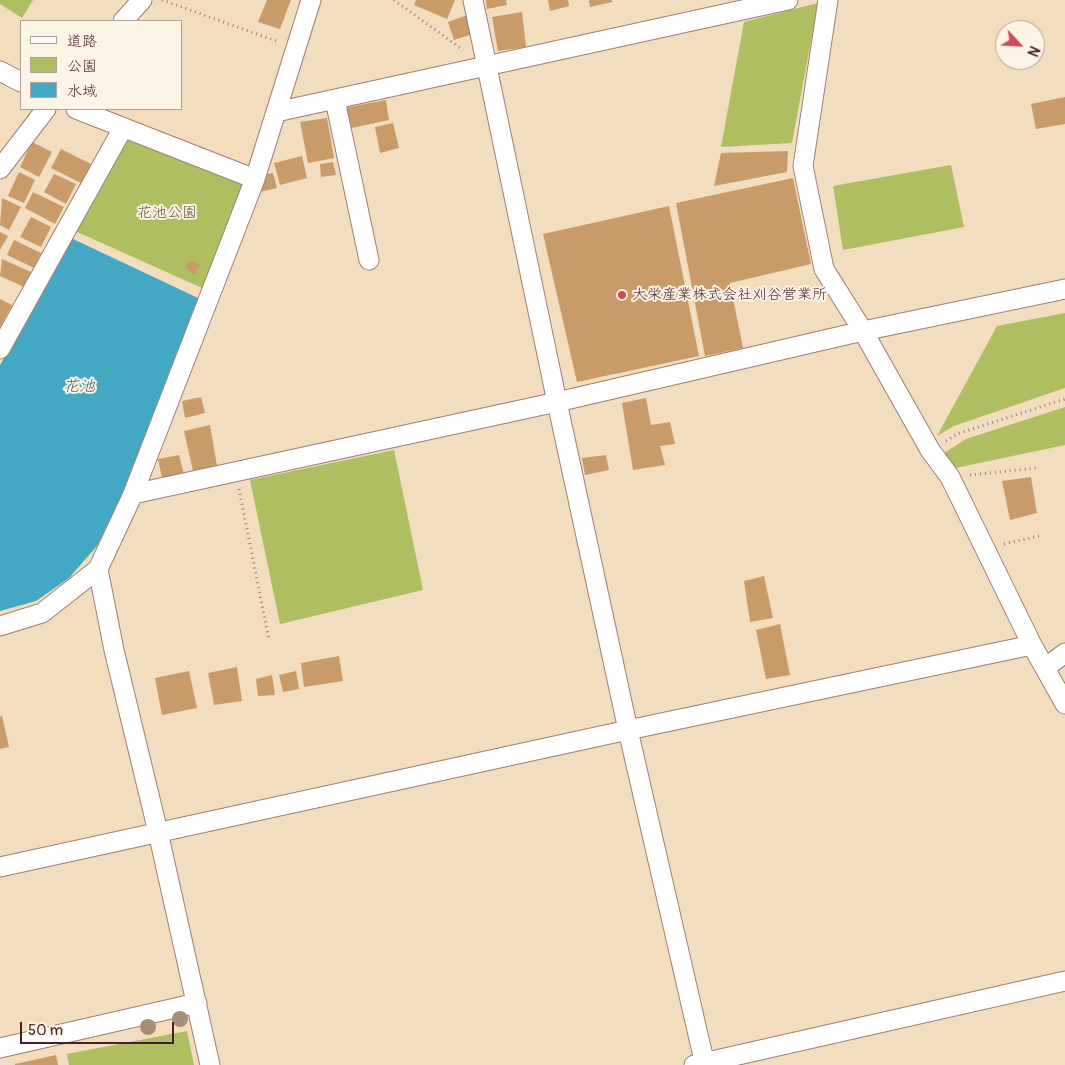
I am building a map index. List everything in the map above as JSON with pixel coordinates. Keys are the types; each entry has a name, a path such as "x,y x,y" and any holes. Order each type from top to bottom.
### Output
{"street":[{"path":"124,20 142,0"},
{"path":"0,626 42,612 98,569 133,494 255,179 311,0"},
{"path":"473,0 557,402 701,1064 1065,980"},
{"path":"276,112 487,68 788,0"},
{"path":"828,0 803,166 824,269 863,331 930,450 950,477 1032,645 1065,704"},
{"path":"0,71 20,81"},
{"path":"334,100 369,260"},
{"path":"0,169 45,110"},
{"path":"78,110 255,179"},
{"path":"0,348 123,128"},
{"path":"133,494 557,402 863,331 1065,289"},
{"path":"98,569 114,650 158,832 210,1065"},
{"path":"0,867 628,730 1032,645"},
{"path":"1045,668 1065,653"},
{"path":"0,1048 197,1003"}],"path":[{"path":"162,0 296,48"},
{"path":"394,0 487,68"},
{"path":"930,450 957,434 1065,399"},
{"path":"950,477 1036,468"},
{"path":"235,472 270,640"},
{"path":"984,548 1043,535"}],"green space":[{"path":"0,0 33,0 22,18 0,4"},
{"path":"818,3 792,143 721,147 744,22"},
{"name":"花池公園","path":"127,140 243,184 202,288 75,231"},
{"path":"951,165 964,227 843,250 833,186"},
{"path":"1065,313 1065,388 954,426 937,436 997,326"},
{"path":"1065,407 1065,445 951,469 941,455 966,439"},
{"path":"394,450 423,590 280,624 250,480"},
{"path":"187,1031 194,1065 69,1065 67,1054"}],"water":[{"name":"花池","path":"71,238 198,298 122,494 97,546 69,578 36,601 0,611 0,365"}],"building":[{"path":"267,0 291,0 280,29 258,22"},
{"path":"416,0 455,0 447,19 414,5"},
{"path":"486,0 506,0 507,5 487,9"},
{"path":"548,0 568,0 569,6 550,11"},
{"path":"589,0 612,0 612,2 590,7"},
{"path":"522,12 526,47 498,51 492,17"},
{"path":"467,15 473,34 454,40 448,22"},
{"path":"1065,97 1065,124 1036,129 1031,104"},
{"path":"386,100 389,120 347,129 344,108"},
{"path":"327,118 334,158 308,163 300,122"},
{"path":"393,123 399,148 380,153 375,127"},
{"path":"32,142 52,152 39,177 20,167"},
{"path":"61,149 91,164 81,183 51,168"},
{"path":"788,151 787,172 714,186 721,153"},
{"path":"302,156 307,178 280,185 274,163"},
{"path":"333,162 336,175 321,177 320,164"},
{"path":"19,172 35,180 24,203 8,196"},
{"path":"273,173 277,188 260,192 267,174"},
{"path":"54,174 76,184 66,204 44,192"},
{"path":"793,178 811,264 730,283 743,348 705,356 676,203"},
{"path":"33,192 64,207 55,224 25,208"},
{"path":"2,198 21,207 9,230 0,225"},
{"name":"大栄産業株式会社刈谷営業所","path":"669,206 699,356 577,382 543,234"},
{"path":"31,217 51,227 41,247 20,237"},
{"path":"0,232 8,236 0,250"},
{"path":"14,240 41,253 34,268 7,255"},
{"path":"2,259 31,272 24,287 0,276"},
{"path":"189,261 200,265 195,274 185,269"},
{"path":"0,299 12,305 0,327"},
{"path":"201,397 205,413 185,418 182,401"},
{"path":"646,398 651,425 670,422 675,444 660,446 665,465 633,470 622,403"},
{"path":"210,425 217,466 193,471 184,431"},
{"path":"179,455 184,474 162,478 158,459"},
{"path":"606,455 609,470 585,475 582,458"},
{"path":"1031,477 1037,513 1010,520 1002,481"},
{"path":"764,576 773,618 750,622 744,581"},
{"path":"780,624 790,675 766,679 756,630"},
{"path":"339,656 343,681 304,687 301,663"},
{"path":"237,667 242,701 214,705 208,673"},
{"path":"189,671 197,708 162,715 155,678"},
{"path":"296,671 299,689 283,692 279,675"},
{"path":"272,675 275,695 258,696 256,679"},
{"path":"2,716 9,747 0,749 0,717"},
{"path":"56,1055 58,1065 15,1065 15,1064"}],"place":[{"name":"大栄産業株式会社刈谷営業所","path":"622,295"}]}
